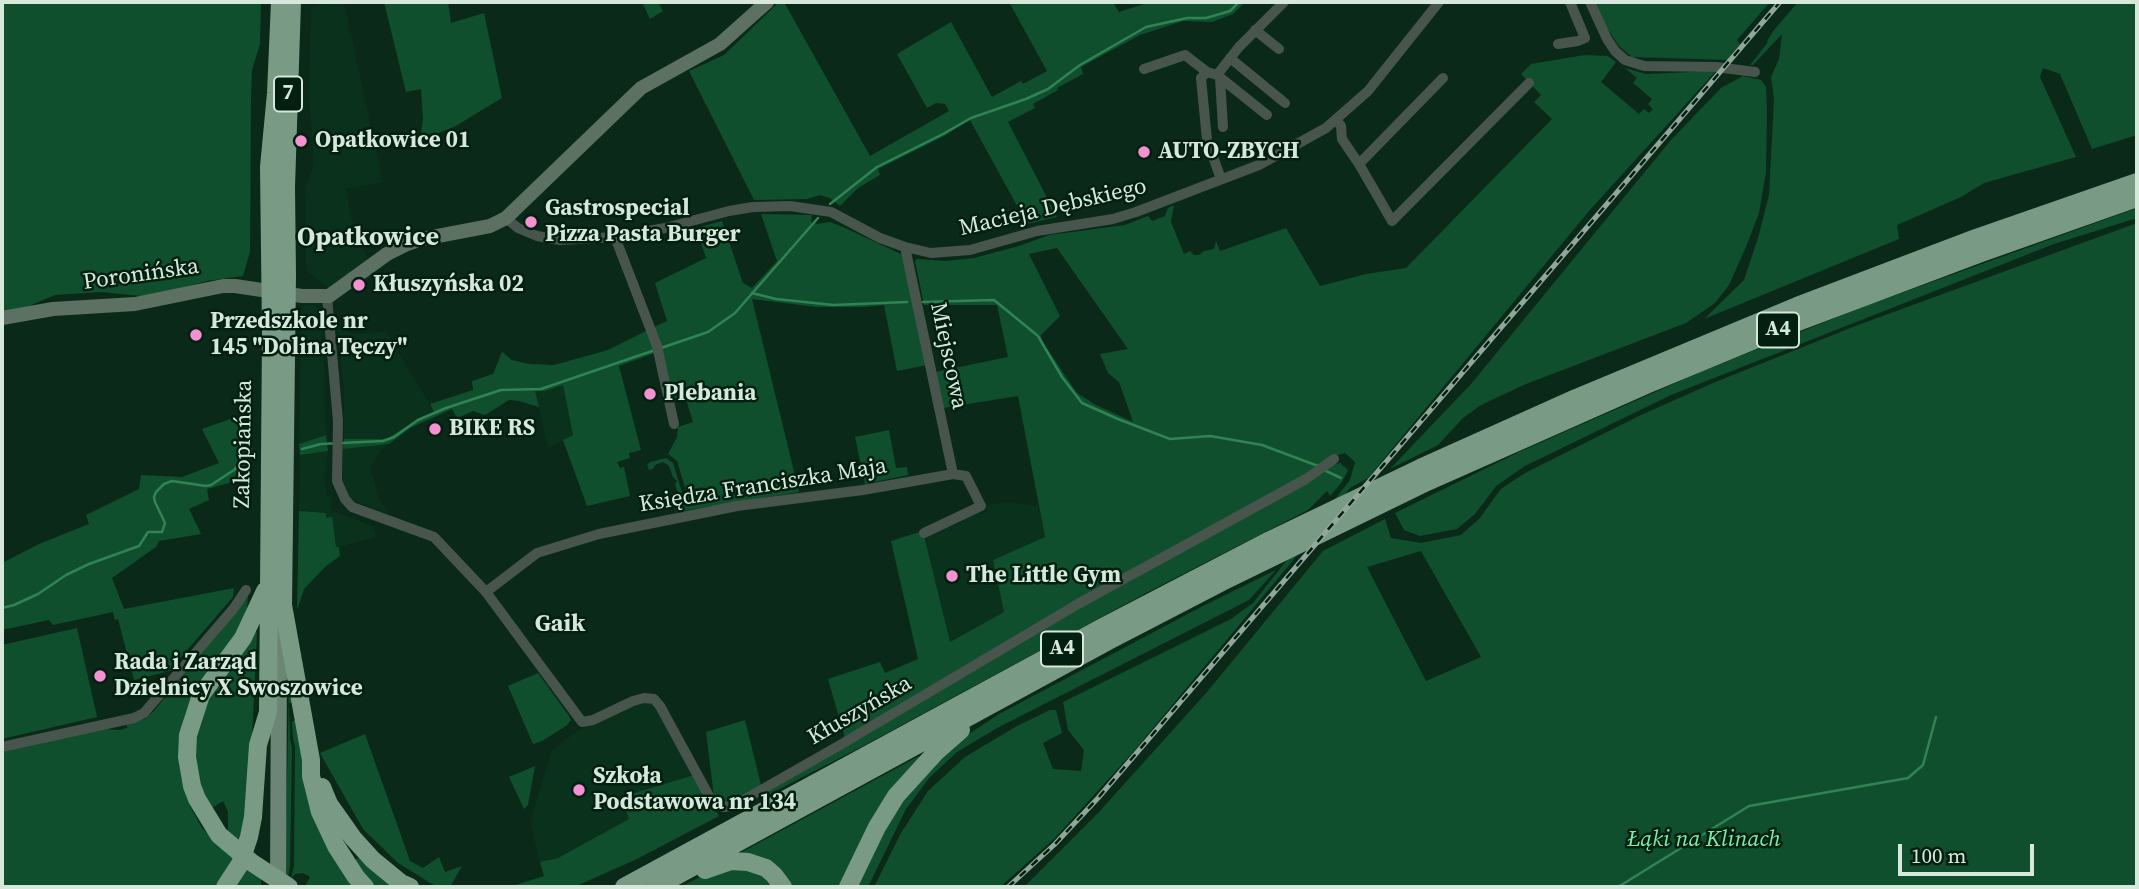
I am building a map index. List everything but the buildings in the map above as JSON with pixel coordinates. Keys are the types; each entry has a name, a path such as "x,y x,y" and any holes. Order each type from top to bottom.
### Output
{"highway":[{"name":"Zakopiańska","path":"280,2 276,93 269,157 278,293 284,605"},
{"name":"Zakopiańska","path":"268,712 267,585 292,2"},
{"name":"A4","path":"625,886 1101,628 1270,540 1461,449 1619,379 1797,306 2137,182"},
{"name":"A4","path":"658,887 1222,582 1427,482 1633,390 1803,320 2137,198"},
{"path":"267,585 243,638 201,695 188,735 187,757 192,786 201,808 219,835 289,887"},
{"path":"284,605 311,760 311,776 320,812 329,832 365,887"},
{"path":"848,887 881,820 908,781 936,752 1000,700"},
{"path":"225,887 240,864 249,837 258,745 268,712"},
{"path":"311,760 329,803 353,838 373,860 401,883 411,887"},
{"path":"658,887 722,863 739,861 757,864 766,869 783,887"}],"main road":[{"name":"Zakopiańska","path":"278,887 279,656 280,624 284,605"},
{"name":"Zakopiańska","path":"268,712 268,887"}],"street":[{"path":"327,297 387,254 405,245 422,239 490,226 506,218 641,88 720,44 767,2"},
{"path":"1222,179 1206,141 1201,78 1214,75 1284,2"},
{"name":"Macieja Dębskiego","path":"506,218 518,228 539,237 560,240 615,237 665,228 729,211 789,206 837,214 880,237 905,247 932,253 970,250 1037,231 1124,216 1276,157 1336,120 1378,81 1438,2"},
{"path":"1558,44 1585,38 1570,2"},
{"path":"1590,2 1607,39 1625,60 1644,65 1716,67 1755,72"},
{"path":"1255,30 1279,50"},
{"path":"1144,69 1185,55 1267,115"},
{"path":"1230,58 1285,103"},
{"path":"1214,75 1223,128"},
{"path":"1359,164 1443,78"},
{"path":"1336,120 1341,126 1342,139 1392,221 1529,83"},
{"path":"615,237 657,346 674,424"},
{"name":"Miejscowa","path":"905,247 953,474"},
{"name":"Poronińska","path":"2,318 53,309 135,304 223,286 327,297"},
{"name":"Kłuszyńska","path":"327,297 338,436 338,481 352,507 433,537 486,593 582,722 593,720 633,701 654,699 715,805 724,807 733,806 866,731 1078,604 1306,480 1334,459"},
{"path":"924,533 981,506 966,476 953,474"},
{"name":"Księdza Franciszka Maja","path":"486,593 537,553 598,534 737,506 863,490 953,474"},
{"path":"2,747 134,718 144,713 152,707 246,590"}],"shaded area":[{"path":"329,2 344,2 383,182 346,189 351,217 368,260 328,288 306,270 305,189 313,167 309,96 311,7"},
{"path":"313,305 319,312 325,374 326,435 299,444 301,311 303,306"},
{"path":"338,329 354,334 386,331 434,412 417,419 387,439 344,439 344,390"},
{"path":"563,385 573,435 548,448 535,391"},
{"path":"389,444 381,450 370,466 379,499 389,514 355,501 348,495 343,481 343,449"},
{"path":"328,451 325,479 327,495 331,496 331,510 373,526 376,537 336,548 325,513 299,511 300,455"},
{"path":"1009,502 1038,506 1045,537 993,560 1004,612 949,642 925,535 957,524 977,512 982,514 986,511 985,505"},
{"path":"647,702 655,705 694,775 621,797 630,819 557,858 540,862 530,822 552,749 581,729"}],"green space":[{"path":"2,2 261,2 260,44 252,70 250,252 243,276 207,281 161,294 141,296 101,292 55,295 24,308 2,312"},
{"path":"384,2 448,2 451,23 484,13 502,98 454,127 420,140 423,119 421,89 406,92"},
{"path":"642,2 658,2 663,11 650,19"},
{"path":"779,2 784,2 870,156 949,111 945,104 936,103 927,108 897,54 951,22 992,97 1047,71 1009,2 1113,2 1119,12 1150,2 1245,2 1233,14 1212,22 1183,21 1140,35 1081,67 1083,74 1033,104 1035,108 1008,122 1057,217 1027,224 970,120 878,169 880,175 858,188 840,206 830,198 820,195 807,199 754,200 689,71 724,55"},
{"path":"1595,2 1770,2 1737,40 1740,44 1727,60 1632,57 1619,46 1603,22"},
{"path":"1798,2 2137,2 2137,135 2092,149 2060,74 2043,68 2040,77 2076,157 1984,183 1961,197 1897,225 1899,239 1704,319 1744,280 1758,238 1769,195 1774,99 1771,77 1779,59 1782,34 1750,65 1774,30"},
{"path":"1585,55 1608,56 1616,62 1601,82 1639,114 1644,109 1649,113 1653,109 1648,104 1652,99 1633,83 1637,78 1625,68 1646,74 1716,71 1589,211 1368,478 1350,488 1134,751 1055,838 1000,887 874,887 901,833 928,791 965,757 1017,726 1050,710 1056,710 1062,733 1043,743 1053,769 1081,771 1084,750 1068,730 1063,702 1231,619 1253,603 1350,480 1355,462 1345,453 1332,457 1310,474 845,738 828,679 880,662 885,673 918,659 891,541 923,531 950,642 1004,612 993,560 1045,537 1018,396 943,408 935,372 1008,357 997,305 924,305 915,261 974,258 1049,235 1125,225 1148,216 1152,221 1165,216 1168,208 1174,205 1171,222 1184,254 1190,251 1199,255 1214,249 1216,241 1220,251 1286,228 1320,286 1366,274 1406,268 1552,119 1534,102 1541,95 1521,74 1531,64","holes":["1057,248 1128,349 1100,354 1108,373 1119,382 1133,422 1077,393 1042,341 1041,335 1060,316 1029,254"]},
{"path":"1743,76 1761,80 1766,87 1766,172 1759,213 1746,247 1729,285 1715,303 1686,323 1526,384 1481,405 1463,418 1438,445 1390,469 1471,384 1671,140 1721,88"},
{"path":"2137,208 2137,218 2054,244 1671,395 1525,466 1496,486 1475,514 1457,529 1420,536 1404,530 1395,513 1519,452 1703,371 1860,308"},
{"path":"761,214 812,215 811,222 830,222 903,255 927,365 897,371 884,305 816,307 752,299 799,492 676,512 675,506 680,504 686,493 706,486 686,491 677,461 668,454 677,437 678,427 693,422 685,396 672,400 654,327 667,321 655,283 706,258 696,228 722,221 743,283 752,288 777,261"},
{"name":"Łąki na Klinach","path":"2137,223 2137,887 1024,887 1099,812 1207,692 1323,551 1385,519 1391,538 1421,543 1461,535 1479,519 1501,489 1525,473 1641,415 1713,383 1858,325","holes":["1421,551 1481,657 1426,681 1367,567"]},
{"path":"648,330 655,353 619,366 641,450 629,453 630,458 617,462 620,468 624,467 630,496 587,506 563,440 573,435 563,385 535,391 539,407 509,400 485,415 473,411 457,418 452,409 410,428 389,444 343,449 344,439 387,439 417,419 434,412 430,404 473,390 472,381 493,374 502,352 512,360 554,365 608,350"},
{"path":"236,417 248,418 249,461 229,483 207,489 209,500 189,509 201,534 159,541 156,547 112,578 124,609 234,588 233,597 169,671 134,680 118,619 115,620 113,612 53,625 49,620 2,630 2,563 39,544 89,524 86,515 139,489 141,475 182,477 219,463 202,429"},
{"path":"889,430 896,468 907,467 908,475 865,484 855,437"},
{"path":"326,435 328,451 300,455 299,444"},
{"path":"666,458 673,463 682,492 679,496 675,484 677,481 669,466 663,462 649,470 647,465"},
{"path":"1340,463 1348,470 1342,482 1330,496 1327,491 1308,510 1146,593 764,797 762,792 1021,641 1328,466"},
{"path":"299,511 326,513 326,518 332,517 336,547 339,547 340,556 304,589 297,610"},
{"path":"1276,570 1249,600 999,727 957,752 930,777 906,809 868,887 856,887 901,797 963,738 999,714"},
{"path":"248,596 246,618 237,635 193,693 181,735 181,777 190,806 202,828 236,860 224,876 214,887 2,887 2,752 103,729 120,730 127,728 127,723 145,719"},
{"path":"77,628 97,717 2,739 2,645"},
{"path":"255,630 257,633 249,803 241,844 228,832 228,812 223,801 209,810 203,800 193,759 201,707"},
{"path":"538,673 571,720 566,726 533,744 508,686"},
{"path":"289,684 294,703 289,703 292,748 288,878 285,876"},
{"path":"295,720 358,887 305,887 310,877 303,873 295,874 291,879 294,866 295,747 292,722"},
{"path":"745,720 761,785 724,804 714,797 706,732"},
{"path":"365,734 410,861 423,868 439,857 445,872 462,866 450,887 432,884 398,863 363,829 320,753"},
{"path":"919,756 842,887 790,887 740,853"},
{"path":"535,766 528,805 524,809 509,777"},
{"path":"694,775 719,816 637,859 574,887 509,887 544,876 540,862 558,858 629,819 621,797"},
{"path":"360,857 398,887 372,887 355,860"},
{"path":"245,866 261,878 261,887 233,887"},
{"path":"718,868 758,870 777,887 680,887"}],"waterway":[{"path":"830,204 877,167 971,118 1048,89 1080,65 1146,27 1187,18 1206,18 1230,11 1239,2"},
{"path":"661,348 708,332 735,313 818,218"},
{"path":"752,293 776,299 833,305 907,302"},
{"path":"923,302 994,300 1038,336 1062,377 1082,403 1118,419 1170,439 1210,436 1262,445 1318,466"},
{"path":"302,449 321,444 383,441 394,437 418,420 446,408 501,390 541,389 655,350"},
{"path":"2,608 38,594 66,575 89,564 139,546 148,532 162,532 165,523 154,497 164,484 172,481 211,485 234,470 251,449"},
{"path":"1326,471 1341,478"},
{"path":"1618,887 1749,806 1908,778 1923,765 1936,717"}],"railway":[{"path":"1008,887 1055,844 1098,798 1780,2"}],"place":[{"name":"Opatkowice 01","path":"301,141"},
{"name":"AUTO-ZBYCH","path":"1144,152"},
{"name":"Gastrospecial Pizza Pasta Burger","path":"531,222"},
{"name":"Kłuszyńska 02","path":"359,285"},
{"name":"Przedszkole nr 145 \"Dolina Tęczy\"","path":"196,335"},
{"name":"Plebania","path":"650,394"},
{"name":"BIKE RS","path":"435,429"},
{"name":"The Little Gym","path":"952,576"},
{"name":"Rada i Zarząd Dzielnicy X Swoszowice","path":"100,676"},
{"name":"Szkoła Podstawowa nr 134","path":"579,790"}],"district":[{"name":"Opatkowice","path":"368,238"},
{"name":"Gaik","path":"560,625"}]}
